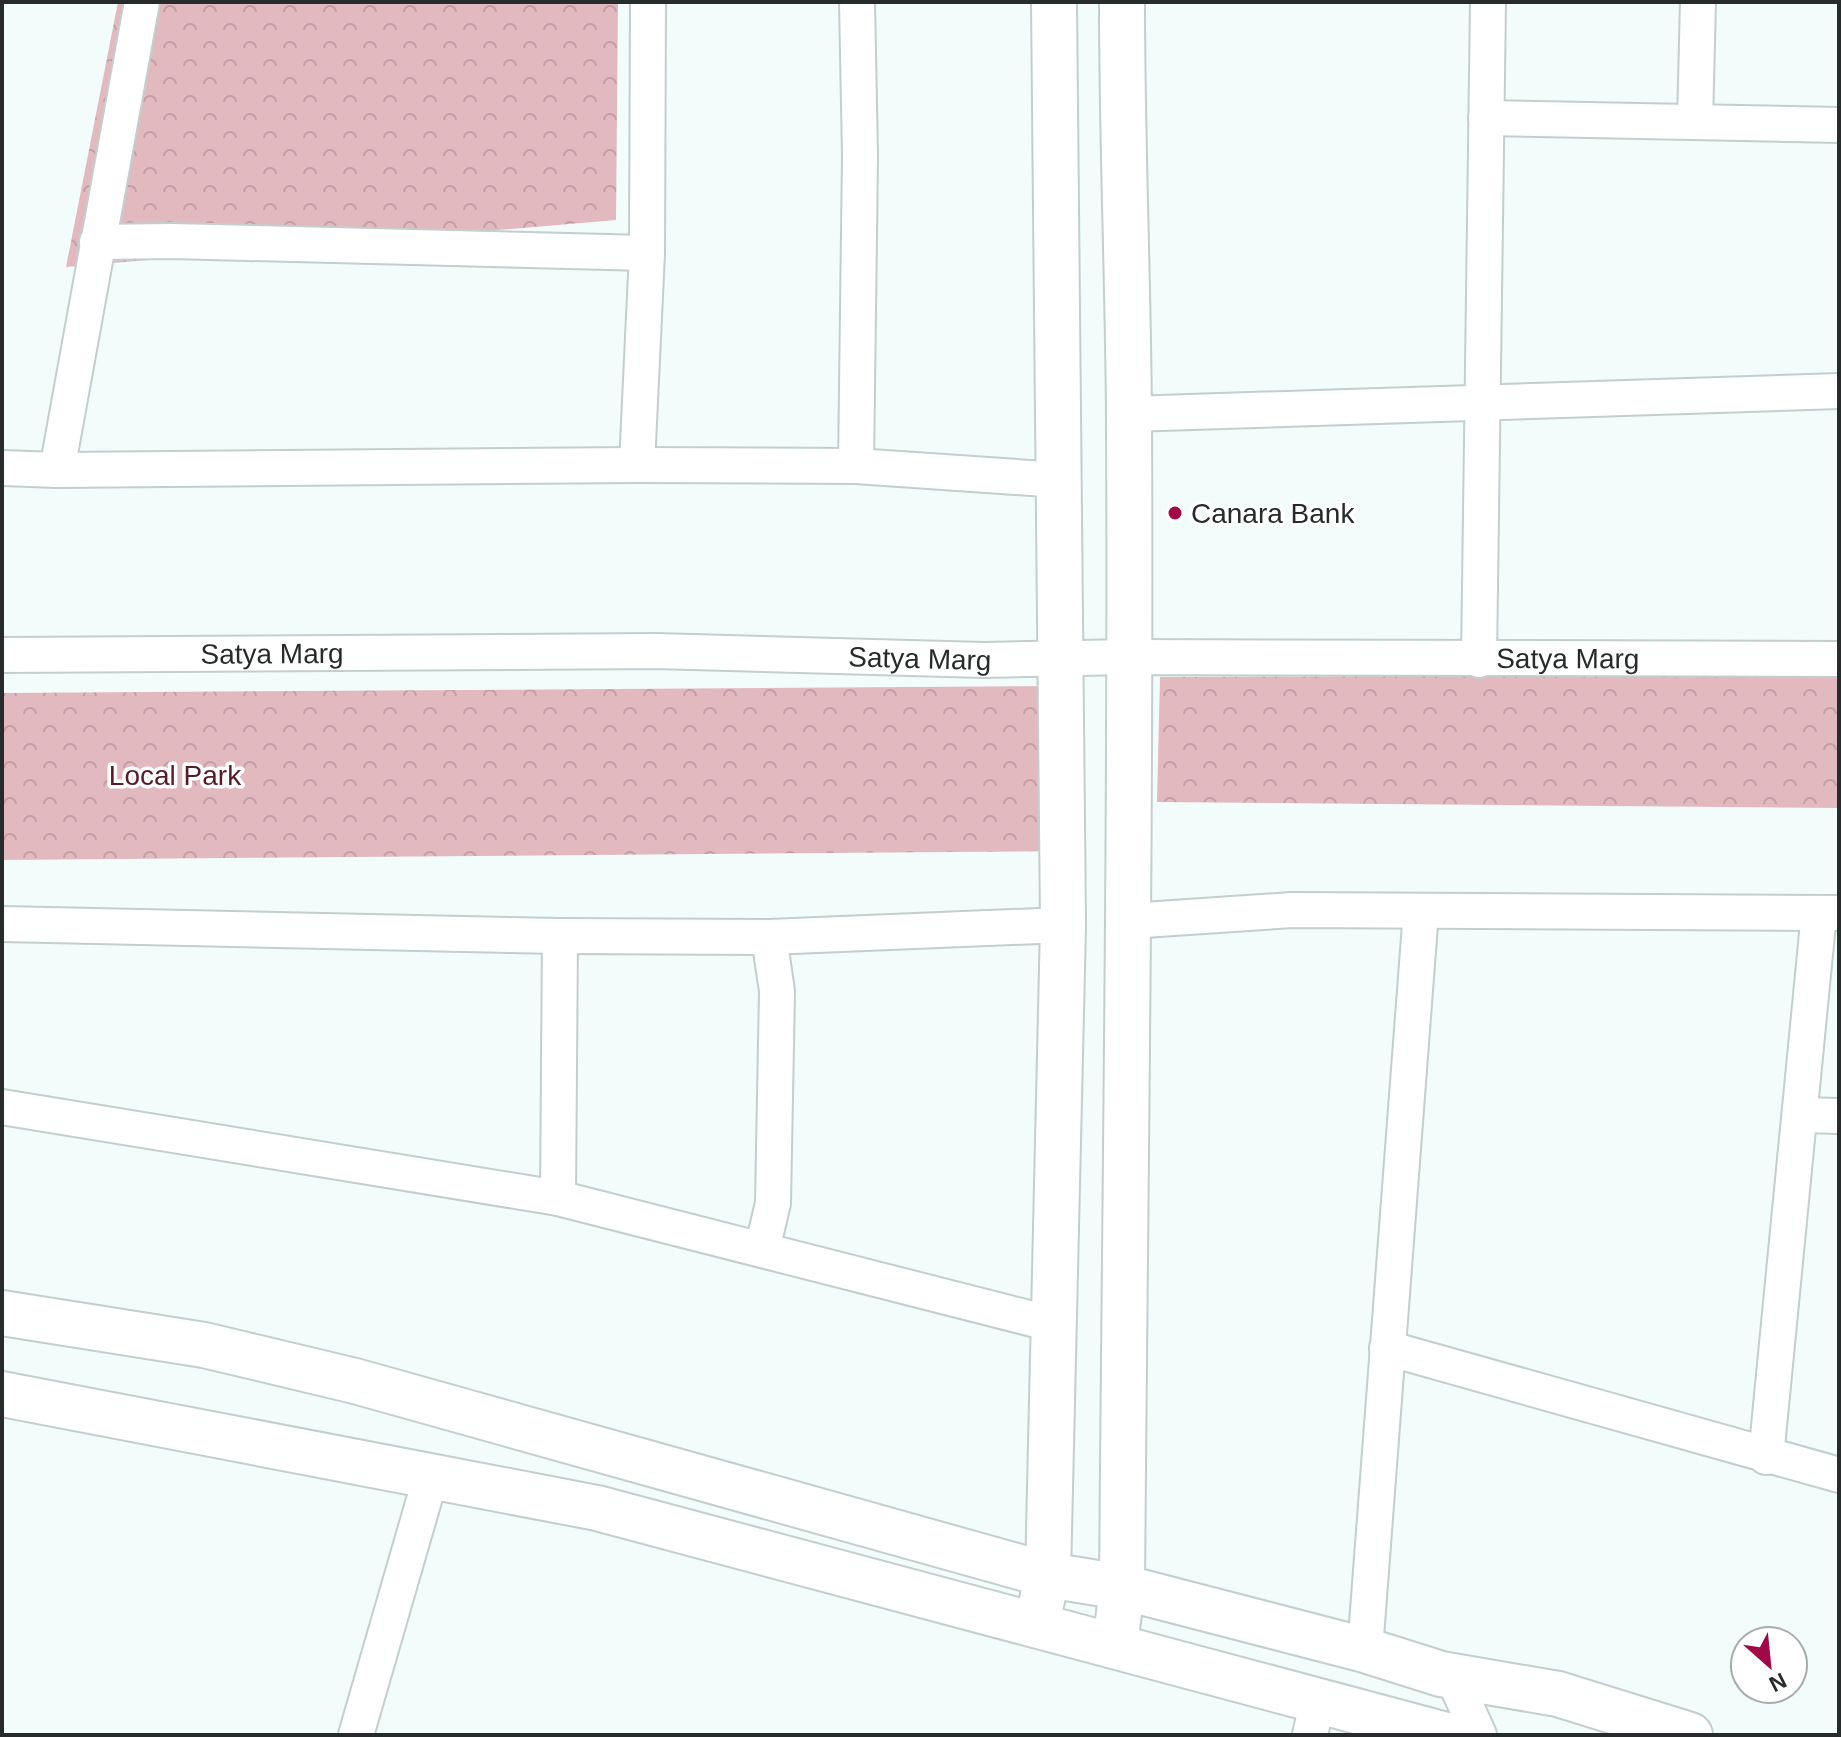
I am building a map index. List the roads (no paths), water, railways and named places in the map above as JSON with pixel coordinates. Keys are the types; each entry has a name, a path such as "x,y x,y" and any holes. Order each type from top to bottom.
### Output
{"street":[{"path":"57,470 142,2"},
{"path":"637,465 647,253 648,2"},
{"path":"856,466 860,156 857,2"},
{"path":"1036,1625 1048,1575 1063,925 1054,2"},
{"path":"1115,1646 1122,1587 1129,921 1129,414 1122,146 1122,2"},
{"path":"1479,660 1488,2"},
{"path":"1695,122 1698,2"},
{"path":"1486,118 1839,125"},
{"path":"97,242 172,241 647,253"},
{"path":"1129,414 1839,391"},
{"path":"2,468 856,466 1060,480"},
{"name":"Satya Marg","path":"2,655 656,651 984,660 1128,657 1839,659"},
{"path":"1129,921 1292,910 1829,913 1800,1115 1766,1457"},
{"path":"1365,1650 1421,911"},
{"path":"2,924 560,936 769,937 1063,925"},
{"path":"558,1198 560,936"},
{"path":"762,1250 773,1203 777,991 769,937"},
{"path":"2,1107 558,1198 1056,1325"},
{"path":"1800,1115 1839,1116"},
{"path":"2,1313 204,1345 355,1381 1048,1575 1122,1587 1452,1675 1558,1694 1601,1721 1690,1735"},
{"path":"1387,1348 1766,1457 1839,1475"},
{"path":"2,1394 597,1508 1115,1646 1314,1717 1446,1735"},
{"path":"356,1735 431,1476"},
{"path":"1452,1675 1479,1735"}],"place":[{"name":"Canara Bank","path":"1175,513"}],"park label":[{"name":"Local Park","path":"175,775"}]}
